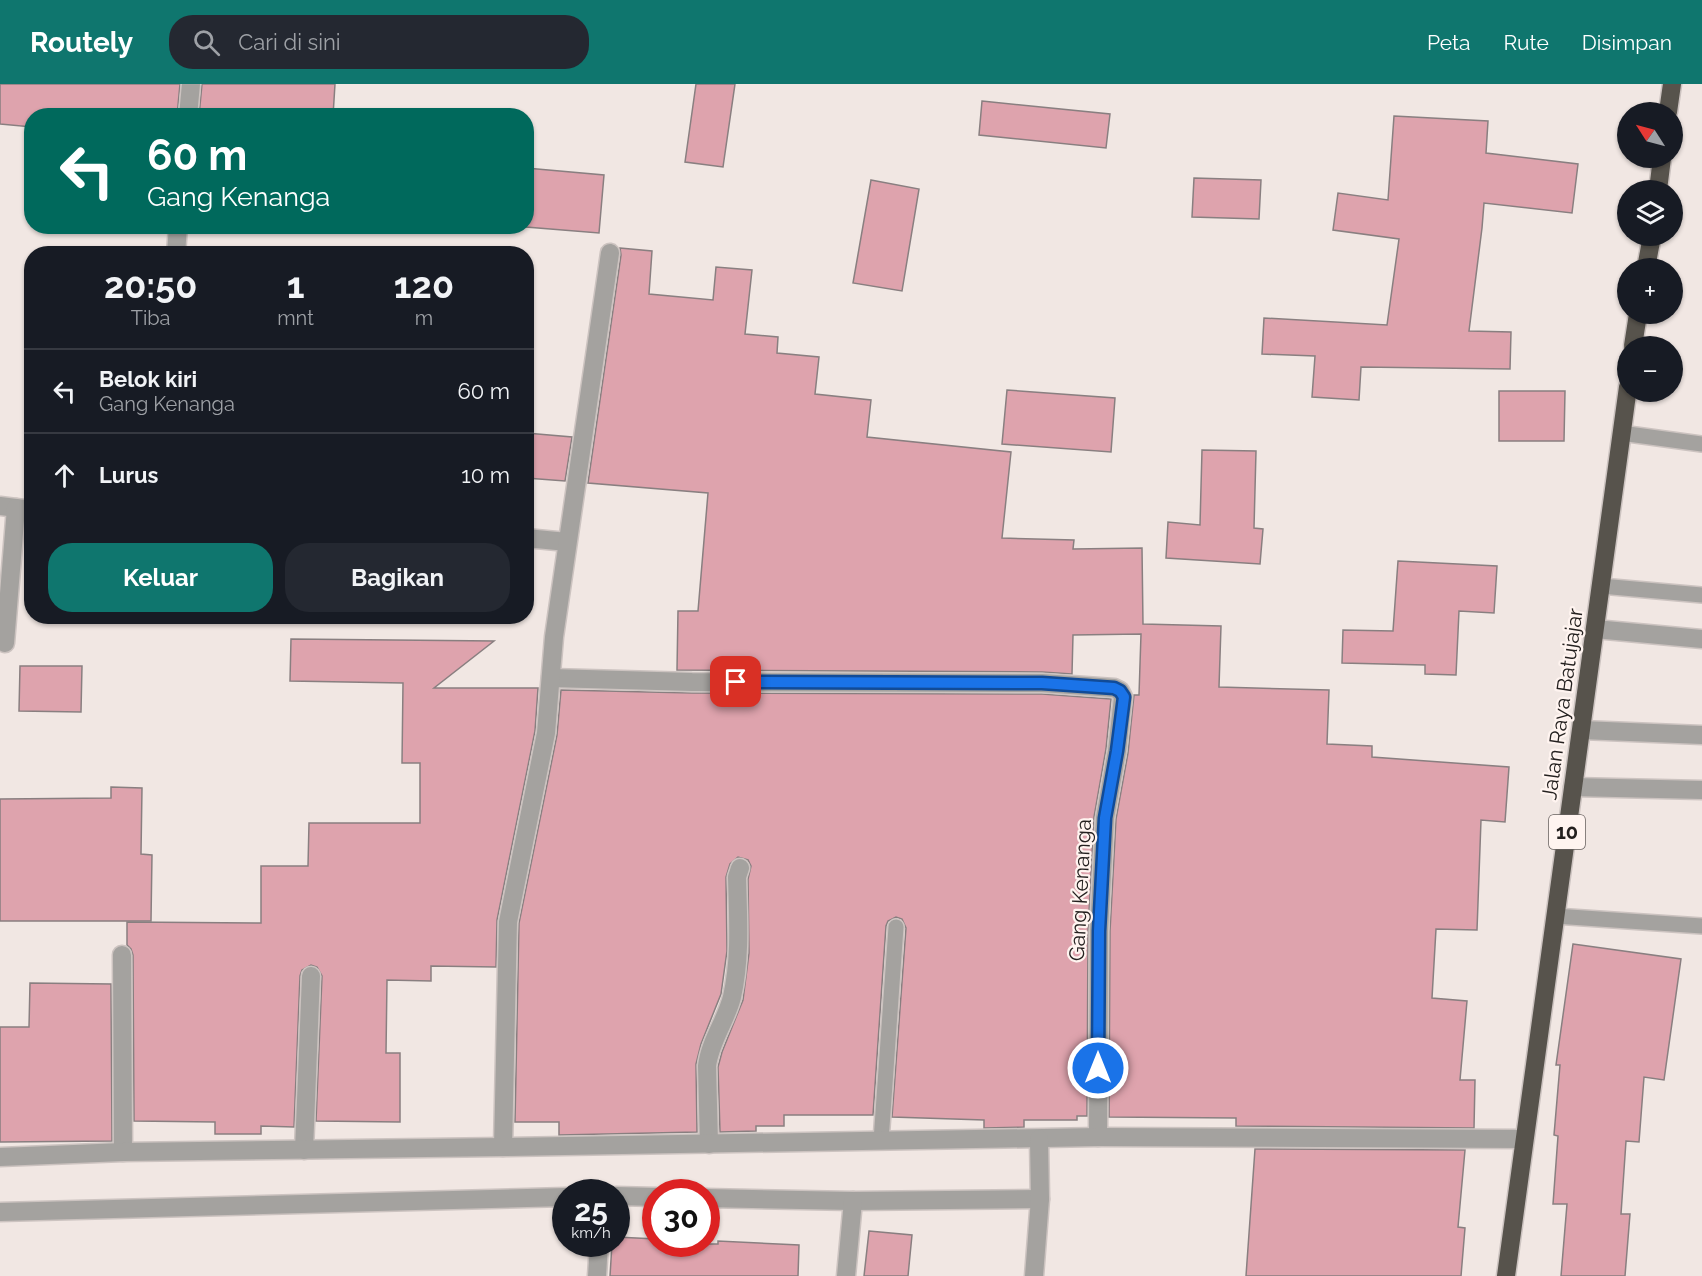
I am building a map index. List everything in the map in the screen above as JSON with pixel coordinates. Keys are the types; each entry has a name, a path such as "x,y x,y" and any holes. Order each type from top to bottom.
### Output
{"highway":[{"path":"1669,102 1672,84"},
{"name":"Jalan Raya Batujajar","path":"1506,1276 1626,402"}],"street":[{"path":"188,108 190,84"},
{"path":"503,1148 508,922 546,733 554,637 610,253"},
{"path":"5,643 16,508"},
{"path":"534,539 567,542"},
{"path":"1595,629 1702,639"},
{"name":"Gang Kenanga","path":"551,678 703,682 1042,683 1114,688 1120,691 1124,697 1105,818 1099,931 1098,1137"},
{"path":"1581,730 1702,735"},
{"path":"1573,787 1702,790"},
{"path":"709,1144 708,1053 732,996 739,939 737,877 740,868"},
{"path":"122,955 123,1152"},
{"path":"304,1150 311,976"},
{"path":"0,1157 123,1152 503,1148 1098,1137 1524,1139"},
{"path":"1034,1276 1040,1199 1039,1139"},
{"path":"0,1212 552,1197"},
{"path":"720,1198 853,1201 1040,1199"},
{"path":"846,1276 853,1201"},
{"path":"597,1276 598,1257"}],"lane":[{"path":"1621,433 1702,444"},
{"path":"1601,586 1702,595"},
{"path":"1555,916 1702,926"},
{"path":"881,1141 896,927"}],"building":[{"path":"0,84 180,84 178,108 24,108 24,126 0,124"},
{"path":"202,84 335,84 334,108 200,108"},
{"path":"696,84 735,84 723,167 685,162"},
{"path":"982,101 1110,114 1106,148 979,135"},
{"path":"1394,116 1488,121 1486,153 1578,164 1572,213 1484,203 1469,331 1511,332 1510,369 1361,367 1359,400 1312,397 1315,356 1262,354 1264,318 1387,325 1399,239 1333,230 1338,193 1388,200"},
{"path":"534,169 604,175 599,233 534,228"},
{"path":"1194,178 1261,180 1259,219 1192,217"},
{"path":"871,180 919,189 902,291 853,283"},
{"path":"620,248 652,251 649,294 713,300 716,267 752,270 745,334 778,337 777,353 819,357 815,394 871,400 867,437 1011,452 1002,538 1074,540 1073,549 1142,548 1143,624 1221,626 1219,687 1329,690 1327,744 1372,746 1372,757 1509,767 1505,822 1481,820 1477,930 1436,929 1432,998 1467,1001 1460,1080 1475,1080 1474,1128 1236,1126 1236,1118 1109,1117 1110,931 1116,819 1128,753 1134,695 1139,695 1141,634 1073,635 1072,674 677,670 678,611 698,611 708,493 588,483 621,255"},
{"path":"1007,390 1115,398 1111,452 1002,444"},
{"path":"1499,391 1565,391 1564,441 1499,441"},
{"path":"534,434 572,437 565,481 534,479"},
{"path":"1202,450 1256,451 1254,528 1263,529 1260,564 1166,558 1168,522 1200,525"},
{"path":"1398,561 1497,566 1494,613 1459,611 1456,675 1425,674 1425,665 1342,663 1343,630 1393,631"},
{"path":"291,639 494,641 434,688 538,688 535,731 497,920 496,967 431,966 431,981 387,980 386,1053 400,1053 400,1122 316,1121 322,976 317,967 311,965 302,970 300,976 294,1127 261,1126 261,1134 215,1134 215,1122 134,1121 133,955 127,945 127,922 261,923 261,866 308,866 309,823 420,823 420,763 402,763 403,683 290,681"},
{"path":"20,666 82,666 81,712 19,711"},
{"path":"561,690 692,693 1042,694 1111,699 1106,749 1094,817 1088,931 1087,1116 1077,1116 1077,1120 1024,1120 1024,1127 984,1128 984,1120 892,1117 906,928 902,919 896,917 888,921 886,926 873,1115 784,1115 784,1126 756,1126 756,1131 720,1132 718,1067 743,1000 749,953 748,879 751,866 748,860 738,857 730,864 726,877 727,951 721,994 701,1044 696,1064 697,1132 559,1135 559,1122 515,1122 519,923 557,735"},
{"path":"111,787 142,788 141,854 152,855 151,921 0,921 0,799 111,798"},
{"path":"1573,944 1681,959 1664,1080 1644,1077 1639,1142 1626,1141 1621,1214 1630,1214 1625,1276 1561,1276 1567,1204 1553,1204 1558,1136 1554,1135 1560,1065 1556,1065"},
{"path":"30,983 111,984 112,1141 0,1142 0,1027 29,1027"},
{"path":"1255,1149 1465,1150 1458,1227 1465,1228 1461,1276 1246,1276"},
{"path":"869,1231 912,1235 908,1276 864,1276"},
{"path":"630,1238 642,1238 642,1257 720,1257 720,1241 799,1245 798,1276 610,1276 611,1257 630,1257"}],"route":[{"path":"736,682 1042,683 1114,688 1120,691 1124,697 1105,818 1099,931 1098,1068"}]}
